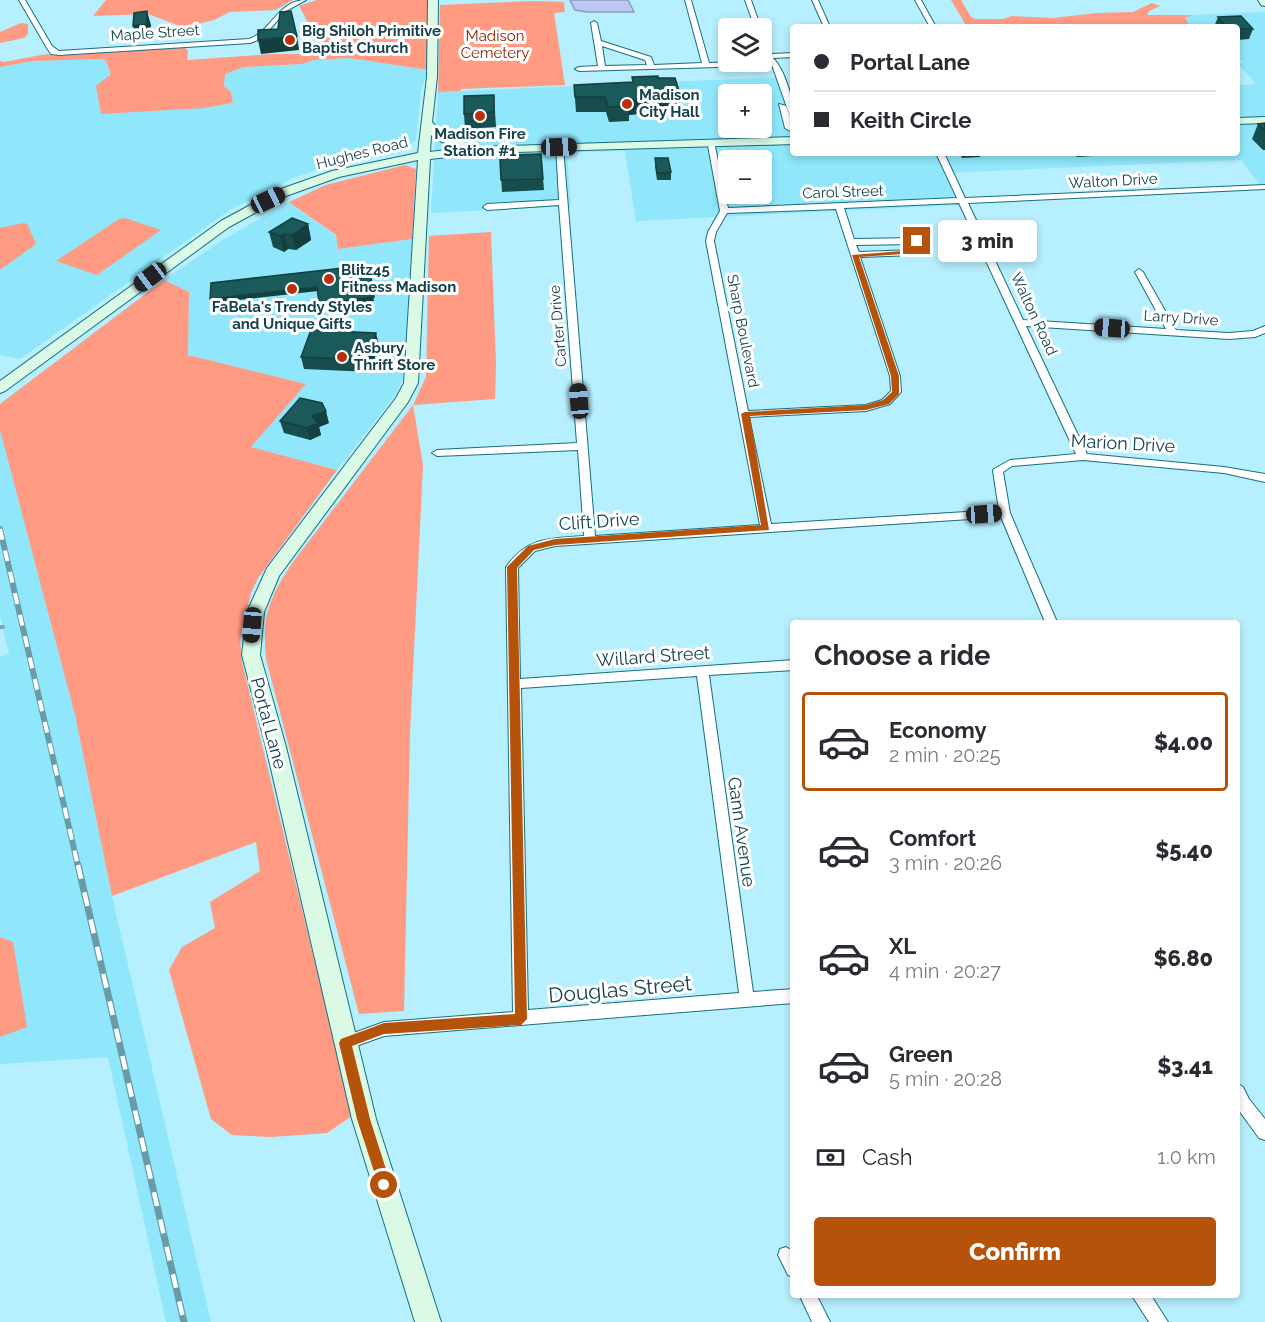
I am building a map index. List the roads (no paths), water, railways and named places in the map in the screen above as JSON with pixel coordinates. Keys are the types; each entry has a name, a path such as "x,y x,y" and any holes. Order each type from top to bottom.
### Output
{"street":[{"name":"Maple Street","path":"22,0 49,47 59,53 250,40 259,38 284,9 303,0"},
{"name":"Portal Lane","path":"429,1322 364,1119 276,747 251,655 252,625 261,591 403,399 411,383 423,156 432,77 434,0"},
{"path":"688,0 706,65"},
{"path":"748,0 755,18"},
{"path":"815,0 825,24"},
{"path":"918,0 931,24"},
{"path":"594,23 602,68"},
{"path":"598,42 648,59 652,67"},
{"path":"772,57 790,55"},
{"path":"579,69 718,64"},
{"path":"771,72 790,108"},
{"path":"779,87 790,129"},
{"path":"1240,121 1265,120"},
{"path":"426,123 447,142 484,149"},
{"name":"Hughes Road","path":"0,388 199,240 268,200 308,184 360,168 423,156 484,149 790,140"},
{"path":"710,142 724,211"},
{"name":"Carter Drive","path":"559,147 590,539"},
{"name":"Walton Road","path":"941,156 1022,323 1083,457"},
{"name":"Walton Drive","path":"963,200 1265,187"},
{"name":"Carol Street","path":"724,211 963,200"},
{"path":"487,207 563,202"},
{"path":"745,414 866,408 886,402 896,392 895,376 839,206"},
{"name":"Sharp Boulevard","path":"724,211 712,232 710,241 766,528"},
{"path":"851,242 917,241 922,247 916,252 855,255"},
{"path":"1139,272 1173,333"},
{"name":"Larry Drive","path":"1022,323 1229,336 1255,334 1265,329"},
{"path":"437,453 583,446"},
{"name":"Marion Drive","path":"1050,620 1005,513 998,471 1010,463 1083,457 1224,470 1265,478"},
{"name":"Clift Drive","path":"521,1019 512,567 531,548 555,542 1005,513"},
{"name":"Willard Street","path":"515,684 790,665"},
{"name":"Gann Avenue","path":"702,671 747,999"},
{"name":"Douglas Street","path":"345,1043 384,1029 790,996"},
{"path":"1240,1097 1265,1132"},
{"path":"809,1298 821,1322"},
{"path":"1142,1298 1160,1322"}],"railway":[{"path":"0,529 78,866"},
{"path":"78,865 184,1322"}],"place":[{"name":"Big Shiloh Primitive Baptist Church","path":"290,40"},
{"name":"Madison City Hall","path":"627,104"},
{"name":"Madison Fire Station #1","path":"480,116"},
{"name":"Blitz45 Fitness Madison","path":"329,279"},
{"name":"FaBela's Trendy Styles and Unique Gifts","path":"292,289"},
{"name":"Asbury Thrift Store","path":"342,357"}],"park label":[{"name":"Madison Cemetery","path":"495,44"}]}
